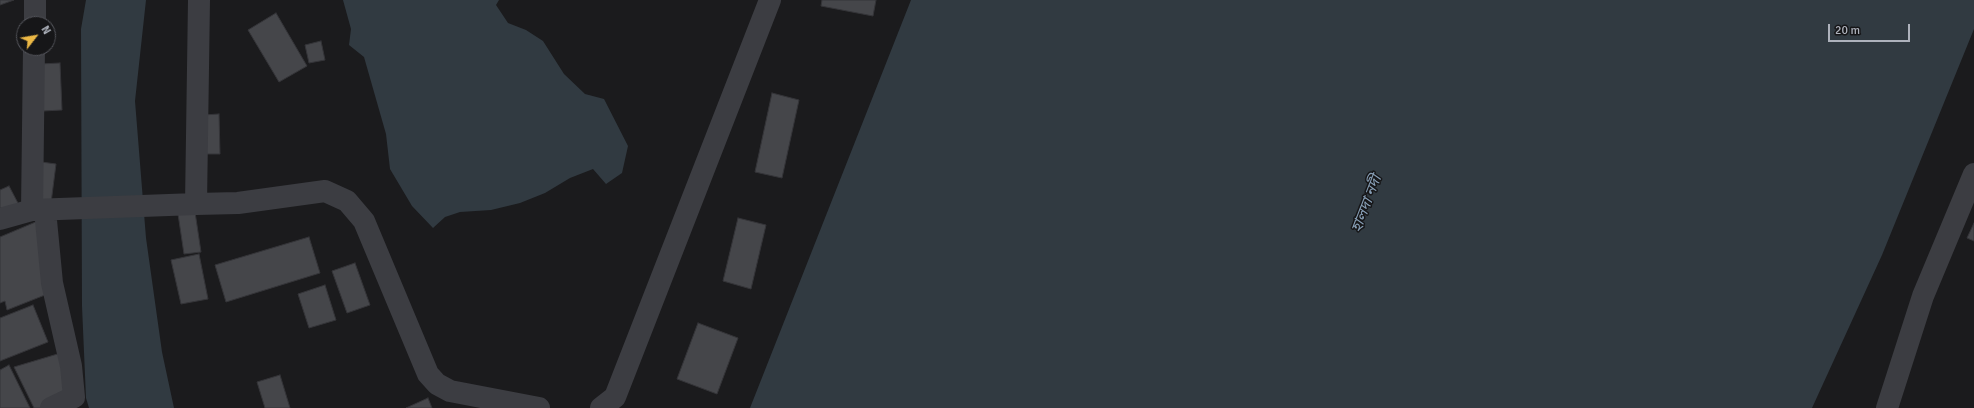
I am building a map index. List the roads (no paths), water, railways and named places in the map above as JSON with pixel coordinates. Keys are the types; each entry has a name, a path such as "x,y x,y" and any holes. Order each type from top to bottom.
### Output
{"street":[{"path":"34,16 35,0"},
{"path":"196,204 199,0"},
{"path":"601,408 615,397 770,0"},
{"path":"35,56 52,283 70,366 74,397 51,408"},
{"path":"1887,408 1923,296 1974,174"},
{"path":"0,218 47,209 155,204 238,203 325,191 347,201 364,221 428,374 432,379 437,384 450,391 539,408"}],"water":[{"path":"86,0 146,0 135,101 146,238 162,352 174,408 89,408 86,398 82,306 81,29"},
{"path":"343,0 499,0 496,5 508,23 526,30 543,41 564,74 585,94 604,99 628,146 622,173 606,184 593,169 570,178 545,193 520,203 491,210 460,212 445,217 433,228 412,206 390,169 386,134 364,57 349,45 351,29"},
{"name":"হালদা নদী","path":"911,0 1974,0 1974,29 1882,255 1812,408 750,408"}]}
